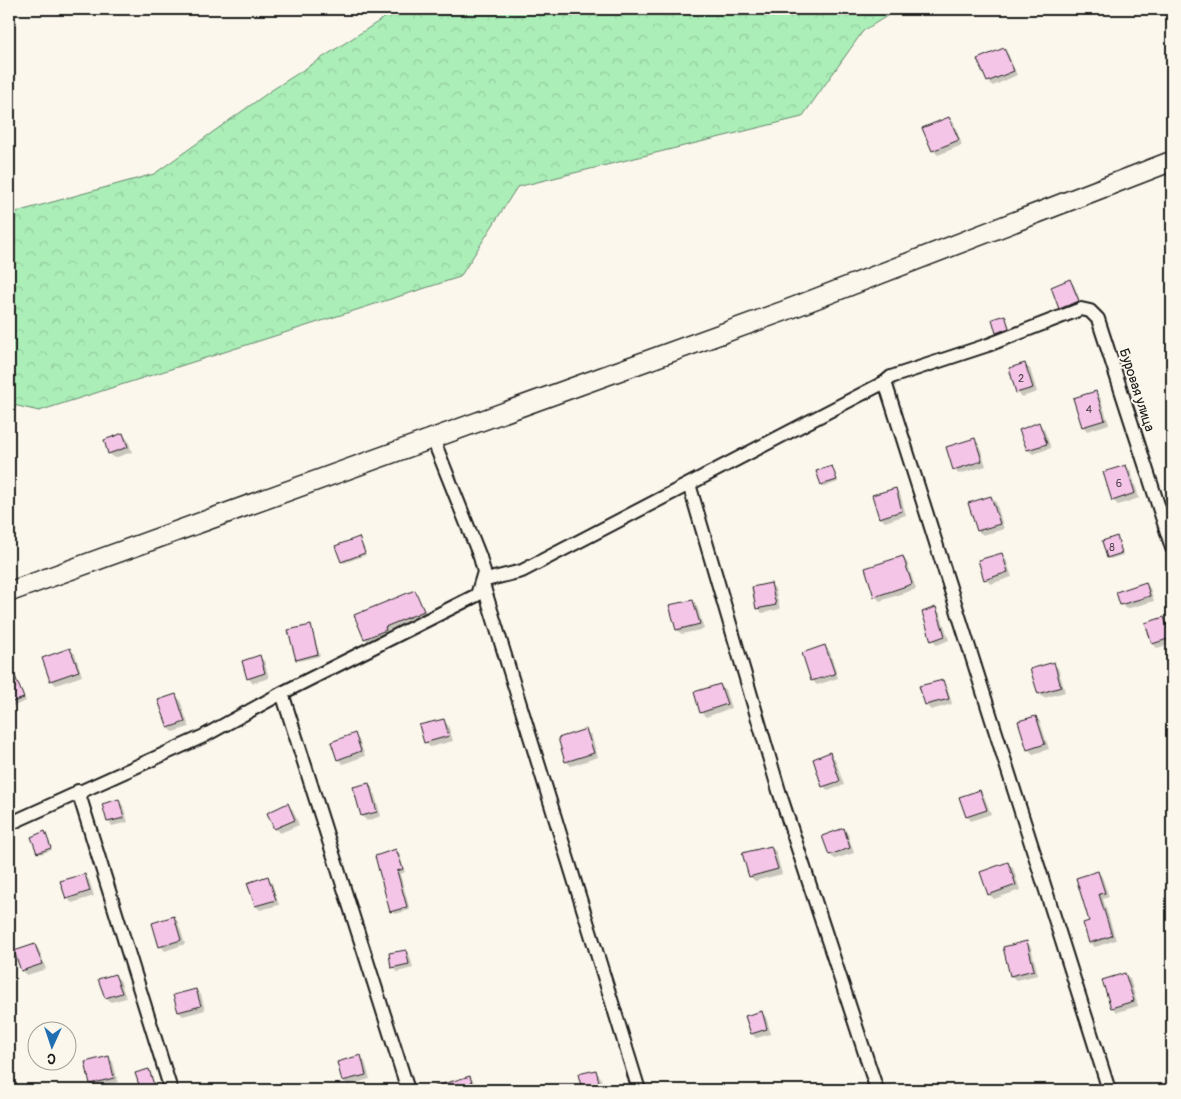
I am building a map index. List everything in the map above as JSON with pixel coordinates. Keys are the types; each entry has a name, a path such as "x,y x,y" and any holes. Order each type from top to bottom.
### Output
{"main road":[{"path":"9,592 784,311 1172,161"}],"street":[{"name":"Буровая улица","path":"885,382 891,377 988,345 1081,309 1090,311 1098,318 1172,548"},
{"path":"482,581 522,571 885,382 1109,1090"},
{"path":"9,824 78,791 204,736 282,693 477,595 484,572 480,557 433,439"},
{"path":"689,484 779,790 877,1090"},
{"path":"482,581 639,1090"},
{"path":"282,693 408,1090"},
{"path":"78,791 171,1090"}],"green space":[{"path":"398,9 898,9 863,31 802,117 517,187 460,277 39,411 9,404 9,214 154,174 272,90"}],"building":[{"path":"1004,48 1014,71 987,82 977,59"},
{"path":"949,117 959,140 932,151 922,128"},
{"path":"1070,279 1079,301 1059,309 1051,287"},
{"path":"1005,315 1009,328 996,333 992,319"},
{"path":"1025,363 1033,388 1016,393 1009,368"},
{"path":"1096,391 1105,420 1082,427 1073,398"},
{"path":"1039,422 1047,444 1027,450 1019,430"},
{"path":"123,433 128,447 108,454 104,440"},
{"path":"975,438 982,461 953,470 946,447"},
{"path":"1126,465 1135,493 1112,501 1103,472"},
{"path":"832,466 837,480 821,485 816,471"},
{"path":"896,488 902,511 879,518 872,495"},
{"path":"991,496 1000,524 977,531 968,503"},
{"path":"1117,536 1122,553 1107,558 1102,541"},
{"path":"359,537 365,553 341,562 335,546"},
{"path":"1002,553 1008,572 984,580 978,560"},
{"path":"903,556 912,584 874,597 865,568"},
{"path":"1146,582 1150,596 1120,605 1116,592"},
{"path":"771,583 776,605 756,609 752,587"},
{"path":"415,590 424,611 385,627 386,630 364,639 354,615"},
{"path":"693,600 700,624 676,630 669,605"},
{"path":"936,607 945,636 931,641 922,612"},
{"path":"1164,617 1171,638 1152,644 1145,623"},
{"path":"311,625 318,654 296,660 288,630"},
{"path":"825,645 835,674 811,681 802,653"},
{"path":"70,648 79,671 50,681 42,658"},
{"path":"260,655 265,673 247,679 242,661"},
{"path":"9,662 24,698 9,703"},
{"path":"1054,662 1061,687 1038,694 1030,669"},
{"path":"943,680 949,699 925,705 919,686"},
{"path":"720,684 727,704 700,713 694,692"},
{"path":"176,694 185,722 168,728 158,700"},
{"path":"1036,716 1045,744 1027,750 1018,721"},
{"path":"444,719 449,736 424,743 419,725"},
{"path":"586,729 594,753 565,762 558,738"},
{"path":"355,733 361,751 337,760 331,742"},
{"path":"830,752 840,781 822,787 813,759"},
{"path":"369,783 377,812 361,816 353,787"},
{"path":"980,790 987,810 966,817 959,797"},
{"path":"119,799 124,818 107,822 102,804"},
{"path":"288,803 295,820 274,829 267,813"},
{"path":"844,828 850,848 829,855 822,836"},
{"path":"45,831 51,848 37,853 31,837"},
{"path":"771,846 778,869 749,877 742,853"},
{"path":"396,849 403,869 397,871 407,907 390,912 375,856"},
{"path":"1008,862 1016,885 988,895 980,872"},
{"path":"1098,871 1105,893 1099,894 1112,936 1089,943 1083,923 1089,921 1076,878"},
{"path":"85,874 90,891 66,899 60,881"},
{"path":"268,876 276,900 255,906 247,883"},
{"path":"174,916 181,940 159,947 152,923"},
{"path":"1027,941 1034,970 1010,976 1003,947"},
{"path":"35,944 42,964 21,971 14,951"},
{"path":"406,950 409,964 391,968 389,953"},
{"path":"1125,973 1134,1001 1111,1008 1102,980"},
{"path":"115,974 122,993 105,998 98,979"},
{"path":"196,989 201,1006 178,1012 173,995"},
{"path":"762,1011 767,1029 751,1034 745,1016"},
{"path":"361,1055 366,1075 342,1081 337,1062"},
{"path":"109,1056 114,1078 90,1084 85,1062"},
{"path":"149,1069 154,1085 140,1088 135,1073"},
{"path":"596,1070 601,1090 582,1090 578,1074"},
{"path":"470,1076 474,1090 434,1090 433,1087"}]}
